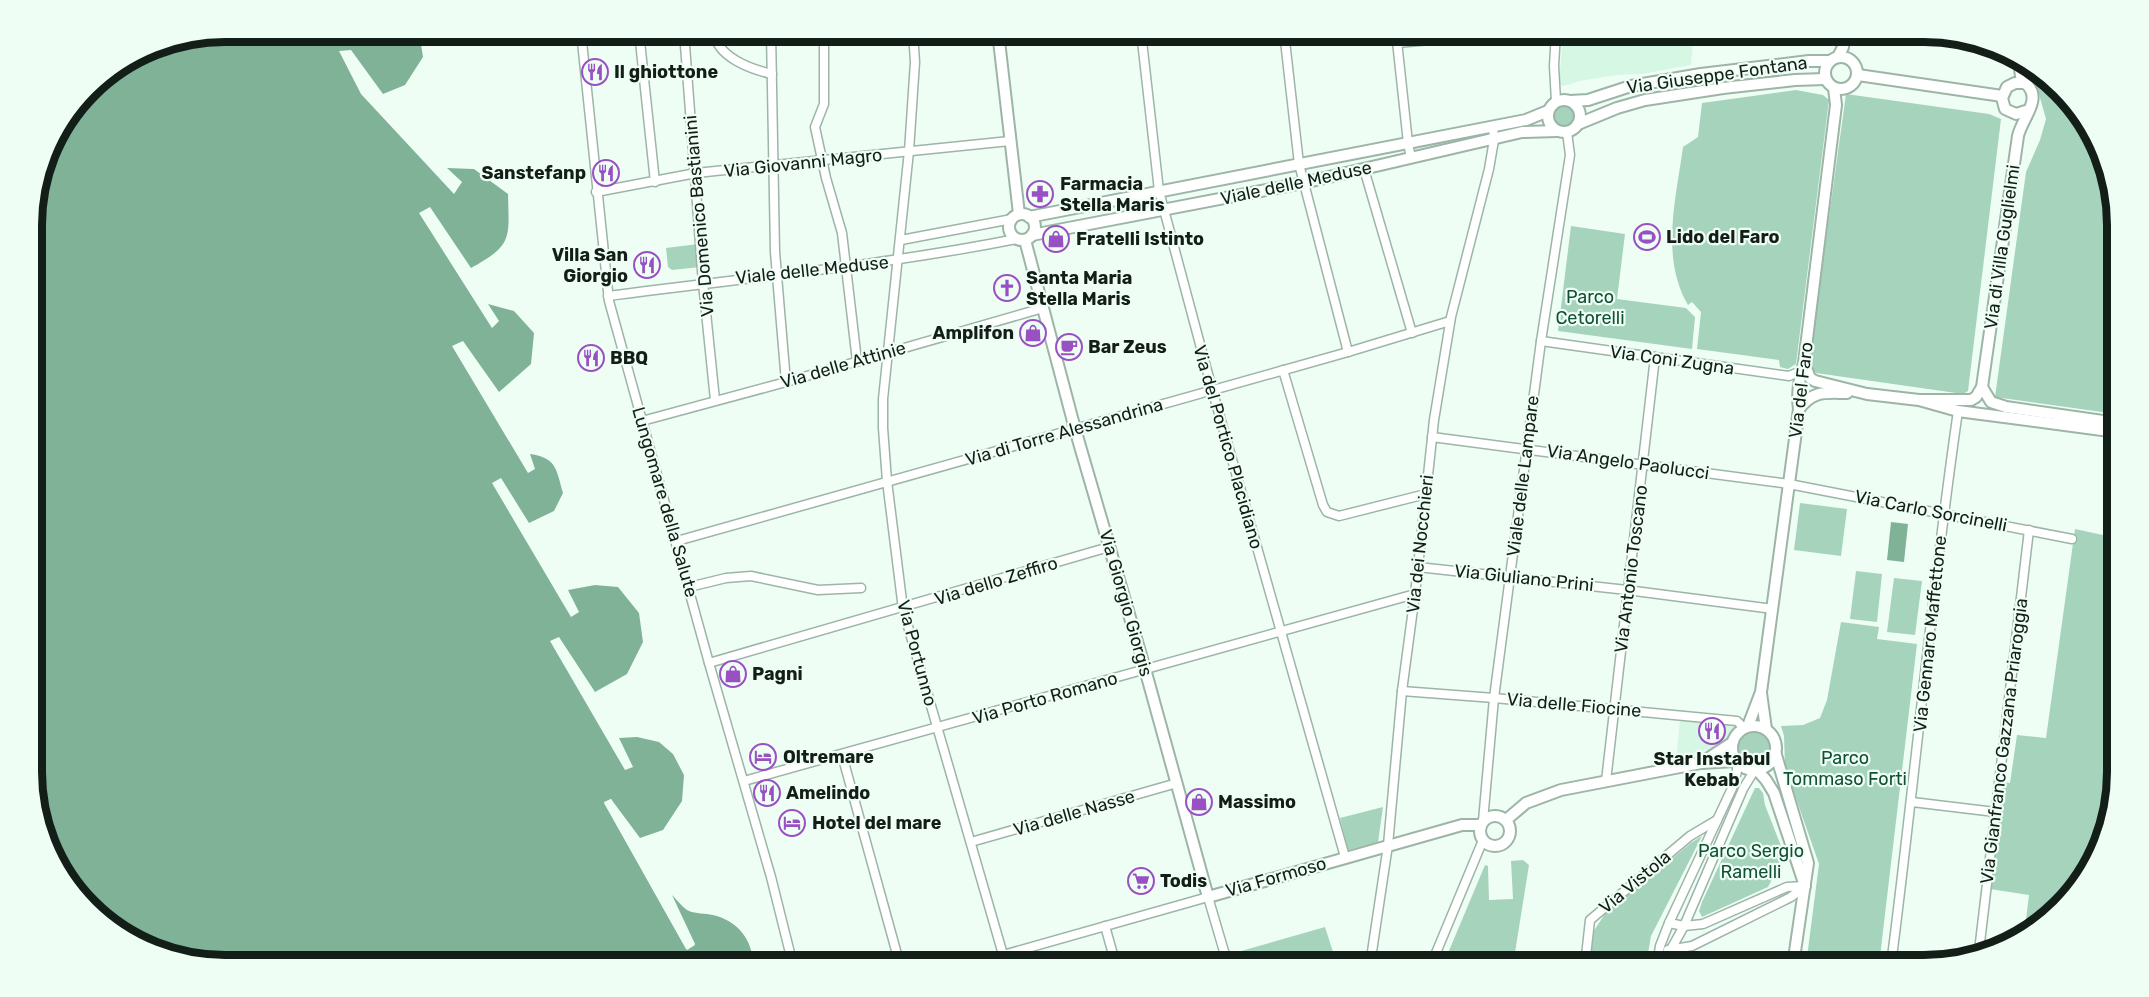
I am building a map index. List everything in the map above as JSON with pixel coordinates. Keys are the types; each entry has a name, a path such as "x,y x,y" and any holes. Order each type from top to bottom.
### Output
{"street":[{"name":"Lungomare della Salute","path":"581,42 608,296 771,877 790,955"},
{"path":"640,42 655,182"},
{"name":"Via Domenico Bastianini","path":"685,42 703,283 715,400"},
{"path":"716,42 727,53 750,68 772,74"},
{"path":"771,42 776,274 786,382"},
{"path":"824,42 824,104 815,125 822,161 840,223 857,361"},
{"name":"Via Portunno","path":"914,42 915,62 909,152 887,352 883,428 887,481 903,609 1002,955"},
{"path":"999,42 1020,217"},
{"name":"Via del Portico Placidiano","path":"1142,42 1159,191 1212,389 1345,857"},
{"path":"1285,42 1299,164 1348,352"},
{"path":"1408,42 1397,43 1411,158"},
{"path":"1555,42 1556,101 1548,111 1548,121 1550,126 1562,132 1578,124 1580,113 1575,104 1570,101 1556,101"},
{"path":"1834,59 1848,58 1857,67 1857,75 1849,87 1834,88 1825,79 1826,68 1844,42"},
{"name":"Via Giuseppe Fontana","path":"1570,101 1585,101 1631,86 1701,74 1834,59"},
{"path":"2020,69 2022,83"},
{"path":"1857,75 2002,96"},
{"name":"Via Giuseppe Fontana","path":"1578,124 1628,104 1653,99 1724,88 1825,79"},
{"path":"2022,83 2027,85 2032,92 2033,100 2029,110 2018,114 2010,112 2003,106 2002,96 2009,85 2022,83"},
{"name":"Via del Faro","path":"1746,727 1761,692 1773,609 1836,105 1834,88"},
{"name":"Via di Villa Guglielmi","path":"1982,387 2018,136 2029,110"},
{"name":"Viale delle Meduse","path":"901,240 1408,143 1534,117 1548,111"},
{"name":"Via dei Nocchieri","path":"1372,955 1388,845 1402,691 1432,437 1450,321 1489,169 1494,140 1493,126"},
{"name":"Viale delle Meduse","path":"608,296 897,261 1303,183 1527,131 1562,132"},
{"name":"Viale delle Lampare","path":"1482,823 1494,698 1510,576 1541,341 1570,155 1570,145 1562,132"},
{"name":"Via Giovanni Magro","path":"596,192 696,173 1010,141"},
{"path":"1364,169 1412,333"},
{"path":"1020,217 1034,224 1024,238 1009,229 1020,217"},
{"name":"Via Giorgio Giorgis","path":"1024,238 1075,429 1225,955"},
{"name":"Via delle Attinie","path":"642,421 1043,308"},
{"name":"Via di Torre Alessandrina","path":"677,541 1348,352 1450,321"},
{"name":"Via Coni Zugna","path":"1541,341 1789,376 1802,367"},
{"name":"Via Antonio Toscano","path":"1606,781 1655,357"},
{"path":"1802,367 1815,381 1867,394"},
{"path":"1283,370 1323,506 1329,514 1339,516 1426,494"},
{"path":"1799,410 1806,400 1815,394 1867,394 1918,400 1971,400 1976,397 1982,387 1991,402 2006,407 2107,422"},
{"path":"1918,400 1958,411 2107,431"},
{"name":"Via Gennaro Maffettone","path":"1892,955 1912,802 1943,514 1958,411"},
{"name":"Via Angelo Paolucci","path":"1432,437 1789,484"},
{"name":"Via Carlo Sorcinelli","path":"1789,484 2072,539"},
{"name":"Via Gianfranco Gazzana Priaroggia","path":"1980,946 2029,530"},
{"name":"Via dello Zeffiro","path":"710,663 903,609 1109,547"},
{"name":"Via Giuliano Prini","path":"1418,567 1510,576 1773,609"},
{"path":"689,587 726,578 751,576 818,590 861,588"},
{"name":"Via Porto Romano","path":"744,781 1415,594"},
{"name":"Via delle Fiocine","path":"1402,691 1737,721 1746,727"},
{"name":"Via del Faro","path":"1761,692 1766,729"},
{"path":"1701,763 1732,743 1739,732 1746,727 1760,726 1766,729 1775,740 1776,755 1808,863 1795,955"},
{"path":"1659,955 1669,923 1734,784 1737,771 1732,743"},
{"path":"842,755 897,955"},
{"path":"1669,955 1743,789 1756,771 1769,765 1776,755"},
{"path":"1506,820 1526,803 1561,790 1701,763 1736,762 1742,767 1756,771 1766,780 1774,793 1805,886"},
{"name":"Via delle Nasse","path":"970,842 1177,783"},
{"path":"1912,802 1995,812"},
{"path":"1492,816 1506,820 1511,829 1505,842 1492,846 1483,840 1480,833 1482,823 1492,816"},
{"name":"Via Vistola","path":"1586,955 1590,920 1690,836 1717,820"},
{"name":"Via Formoso","path":"1021,955 1104,926 1388,845 1462,825 1482,823"},
{"path":"1435,955 1483,840"},
{"path":"1669,923 1684,926 1703,924 1787,887 1805,886"},
{"path":"1660,946 1670,951 1692,946 1791,897 1805,886"},
{"path":"1104,926 1113,955"}],"shaded area":[{"path":"213,42 421,42 423,57 405,85 383,94 351,50 339,51 361,94 454,194 462,182 447,168 474,169 508,194 509,221 506,239 495,253 471,268 430,207 419,213 492,328 499,321 488,304 514,311 534,333 531,364 499,392 463,341 452,346 528,473 535,469 530,454 546,458 554,466 563,493 554,511 529,523 501,478 492,483 571,617 579,612 568,590 595,585 618,587 639,613 643,642 627,674 595,692 559,637 550,641 625,770 633,767 619,738 637,737 659,742 673,754 684,775 682,801 663,830 640,838 611,799 604,803 686,949 695,944 672,895 689,911 713,915 730,922 742,933 752,955 225,955 201,953 166,945 133,931 95,902 80,884 66,864 48,820 42,772 42,213 48,177 66,133 95,95 123,73 133,66 166,52"},
{"path":"1562,42 1693,42 1691,65 1559,85"},
{"path":"1891,522 1908,524 1904,562 1887,560"},
{"path":"1680,720 1738,725 1726,739 1713,748 1676,760"}],"green space":[{"path":"2035,79 2054,95 2083,133 2101,177 2107,225 2107,413 1995,397 2026,172 2040,140 2046,119"},
{"path":"1796,90 1823,95 1829,100 1796,364 1788,369 1780,367 1779,360 1697,349 1701,312 1692,302 1688,305 1679,287 1674,267 1672,228 1683,147 1698,137 1702,103"},
{"path":"1846,94 1989,114 2001,119 1968,391 1963,394 1816,373 1811,369 1809,362"},
{"path":"1564,105 1572,108 1575,116 1572,124 1564,127 1556,124 1553,116 1556,108"},
{"name":"Parco Cetorelli","path":"1571,226 1625,234 1617,299 1686,308 1695,317 1692,349 1558,331"},
{"path":"698,244 700,267 672,270 668,267 666,248"},
{"path":"1800,503 1847,509 1841,556 1794,550"},
{"path":"2075,529 2107,536 2107,784 2101,820 2083,864 2069,884 2045,910 2025,924 2029,895 1990,889 2002,782 2010,783 2017,735 2046,738"},
{"path":"1856,571 1882,574 1877,622 1850,619"},
{"path":"1894,578 1922,581 1915,635 1887,632"},
{"name":"Parco Tommaso Forti","path":"1841,622 1879,627 1877,639 1917,644 1880,955 1807,955 1819,864 1785,767 1784,736 1781,726 1803,725 1820,718 1827,700"},
{"path":"1754,730 1766,735 1771,747 1766,759 1754,764 1742,759 1737,747 1742,735"},
{"name":"Parco Sergio Ramelli","path":"1755,788 1759,788 1763,793 1765,805 1781,846 1779,866 1768,887 1702,917 1699,911 1702,902"},
{"path":"1383,807 1378,842 1348,850 1340,818"},
{"path":"1702,836 1651,936 1648,955 1590,955 1593,932 1605,914"},
{"path":"1523,860 1529,865 1515,955 1447,955 1485,865 1488,866 1489,900 1513,899 1511,861"},
{"path":"1325,927 1333,952 1322,955 1235,955 1234,953"}],"pier":[{"path":"611,799 625,822 610,802 608,804 688,945 691,943 680,918 695,945 687,950 604,802"}],"place":[{"name":"Il ghiottone","path":"595,72"},
{"name":"Sanstefanp","path":"606,173"},
{"name":"Farmacia Stella Maris","path":"1040,194"},
{"name":"Lido del Faro","path":"1647,237"},
{"name":"Fratelli Istinto","path":"1056,239"},
{"name":"Villa San Giorgio","path":"647,265"},
{"name":"Santa Maria Stella Maris","path":"1007,288"},
{"name":"Amplifon","path":"1033,333"},
{"name":"Bar Zeus","path":"1069,347"},
{"name":"BBQ","path":"591,358"},
{"name":"Pagni","path":"733,674"},
{"name":"Star Instabul Kebab","path":"1712,731"},
{"name":"Oltremare","path":"763,757"},
{"name":"Amelindo","path":"767,793"},
{"name":"Massimo","path":"1199,802"},
{"name":"Hotel del mare","path":"792,823"},
{"name":"Todis","path":"1141,881"}]}
